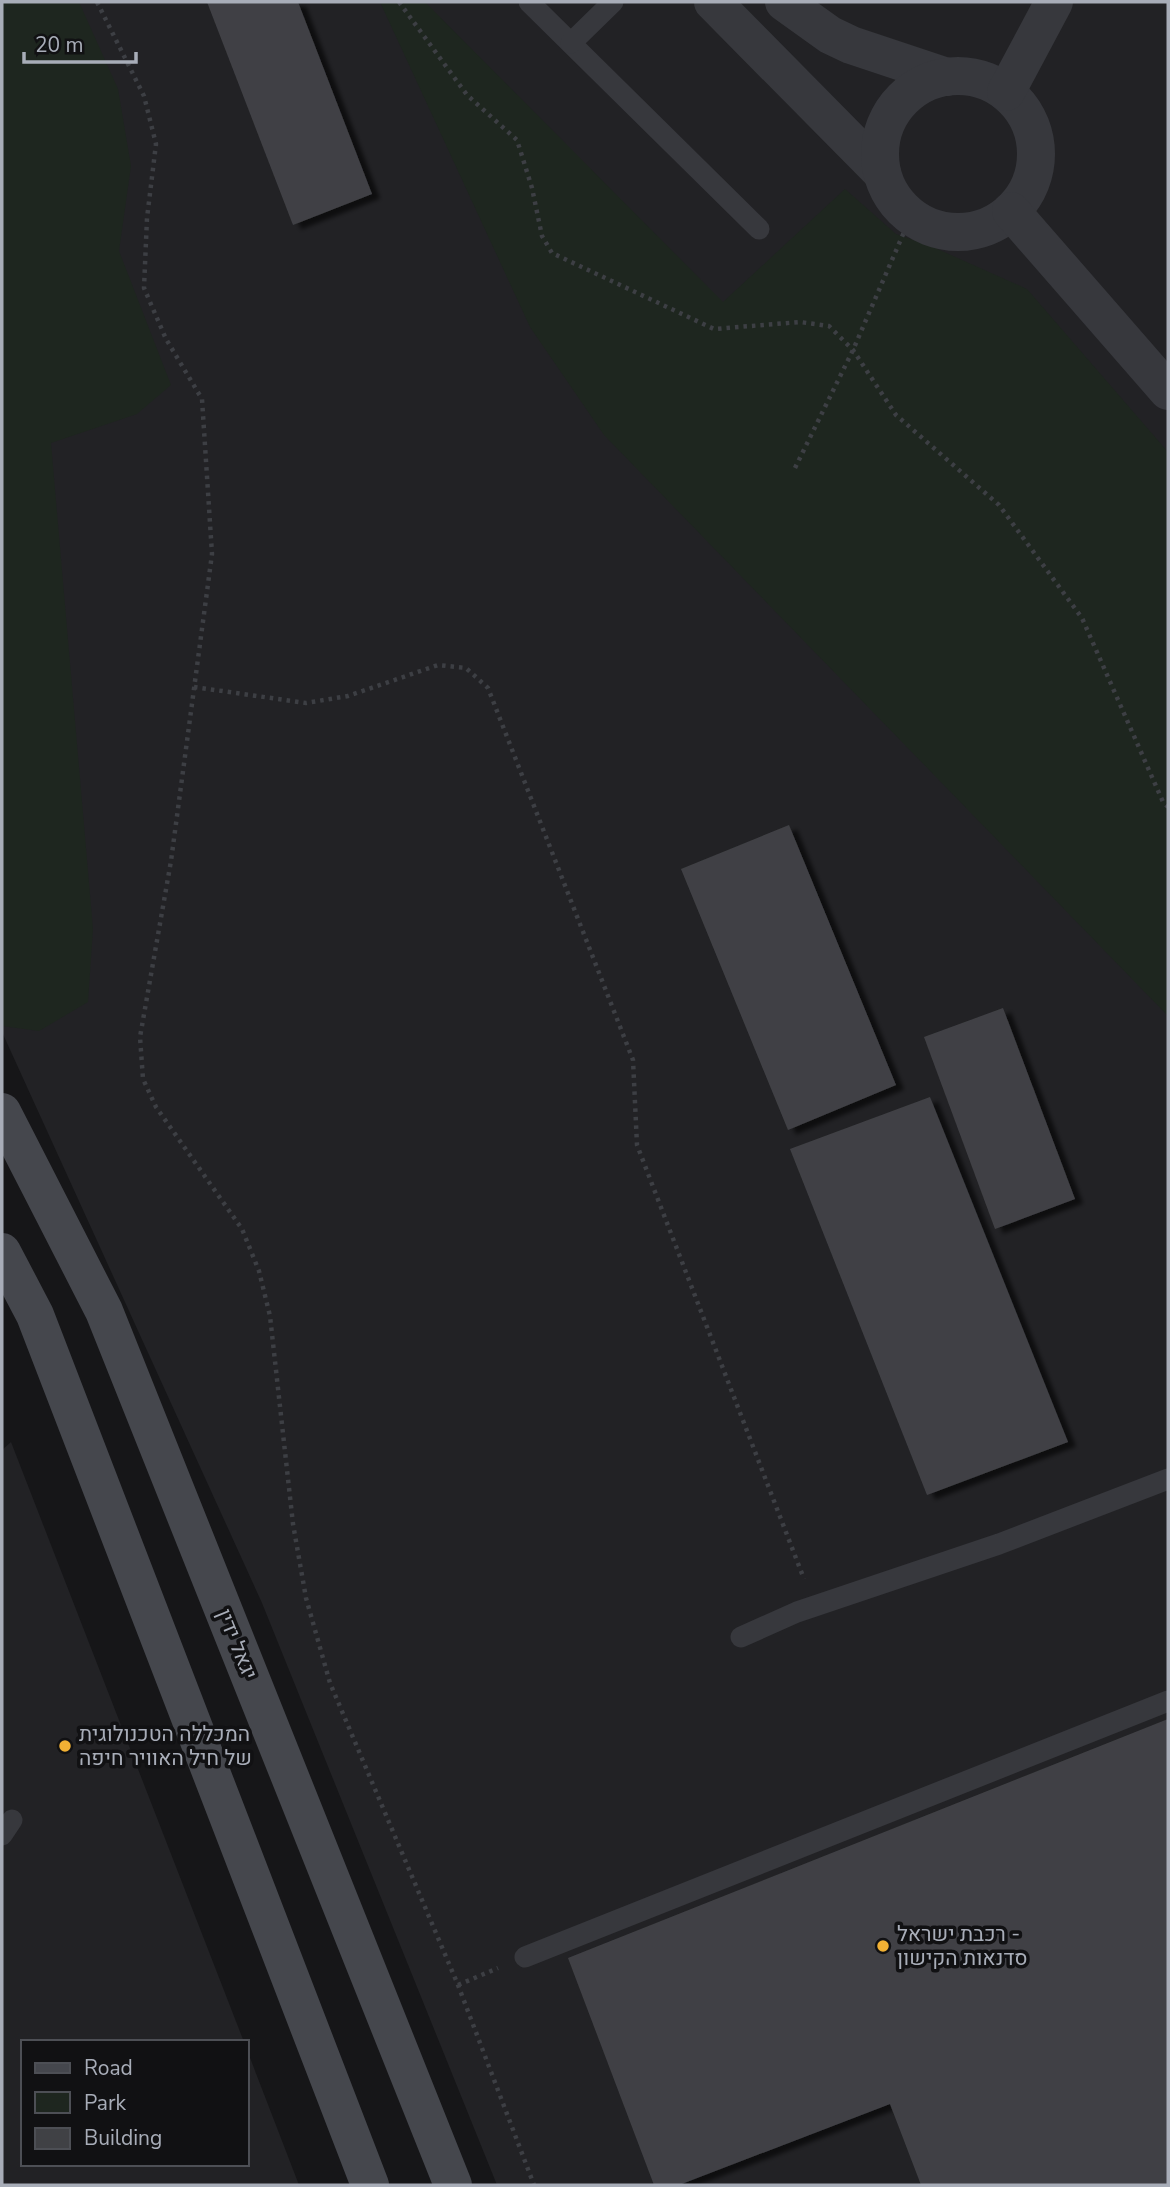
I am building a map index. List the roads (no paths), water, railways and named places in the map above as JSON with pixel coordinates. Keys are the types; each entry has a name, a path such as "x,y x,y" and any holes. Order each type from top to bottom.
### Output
{"main road":[{"name":"יגאל ידין","path":"2,1112 104,1311 453,2185"},
{"path":"2,1252 35,1315 370,2185"}],"street":[{"path":"713,2 882,173 894,199 911,216 933,228 957,232 992,225 1011,211 1027,190 1036,155 1028,120 1006,92 983,80 947,77 851,45 830,36 784,2"},
{"path":"1006,92 1054,2"},
{"path":"882,173 881,141 896,107 904,97 924,84 947,77"},
{"path":"1011,211 1168,391"}],"lane":[{"path":"529,2 758,229"},
{"path":"571,43 613,2"},
{"path":"741,1637 814,1606 999,1544 1168,1479"},
{"path":"525,1957 1168,1701"}],"place":[{"name":"המכללה הטכנולוגית של חיל האוויר חיפה","path":"65,1746"},
{"name":"רכבת ישראל - סדנאות הקישון","path":"883,1946"}]}
